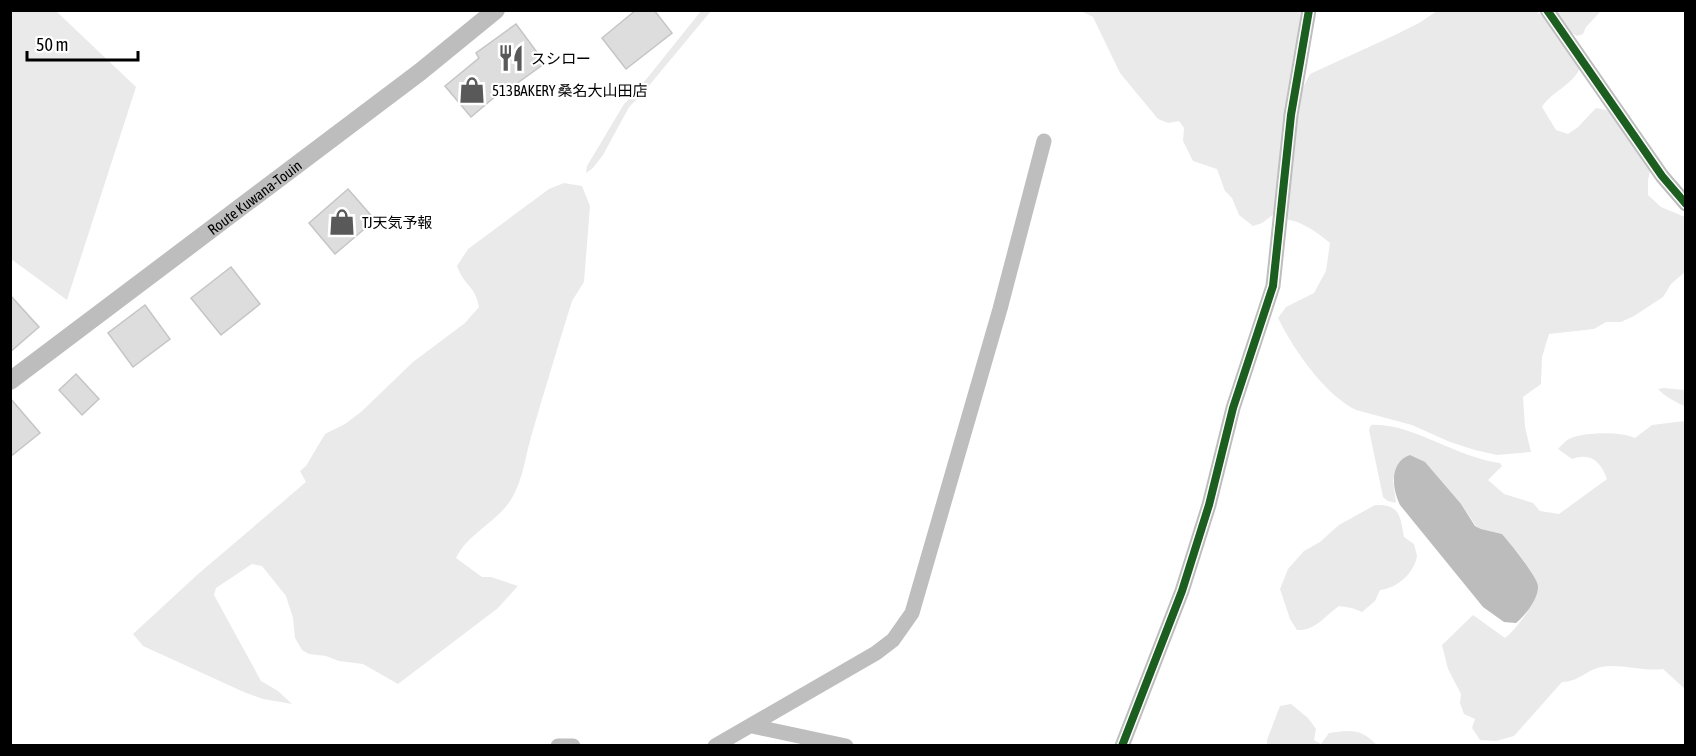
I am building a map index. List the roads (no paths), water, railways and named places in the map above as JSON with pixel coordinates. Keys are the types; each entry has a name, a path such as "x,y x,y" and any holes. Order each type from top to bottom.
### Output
{"main road":[{"name":"Route Kuwana-Touin","path":"10,381 420,72 496,10"}],"street":[{"path":"1122,746 1182,591 1209,505 1233,408 1273,286 1291,115 1309,10"},
{"path":"1547,10 1662,176 1686,204"},
{"path":"715,746 876,653 893,640 912,613 1000,309 1044,141"},
{"path":"752,726 846,746"},
{"path":"558,746 573,746"}],"place":[{"name":"スシロー","path":"511,58"},
{"name":"513BAKERY 桑名大山田店","path":"472,90"},
{"name":"TJ天気予報","path":"342,222"}]}
